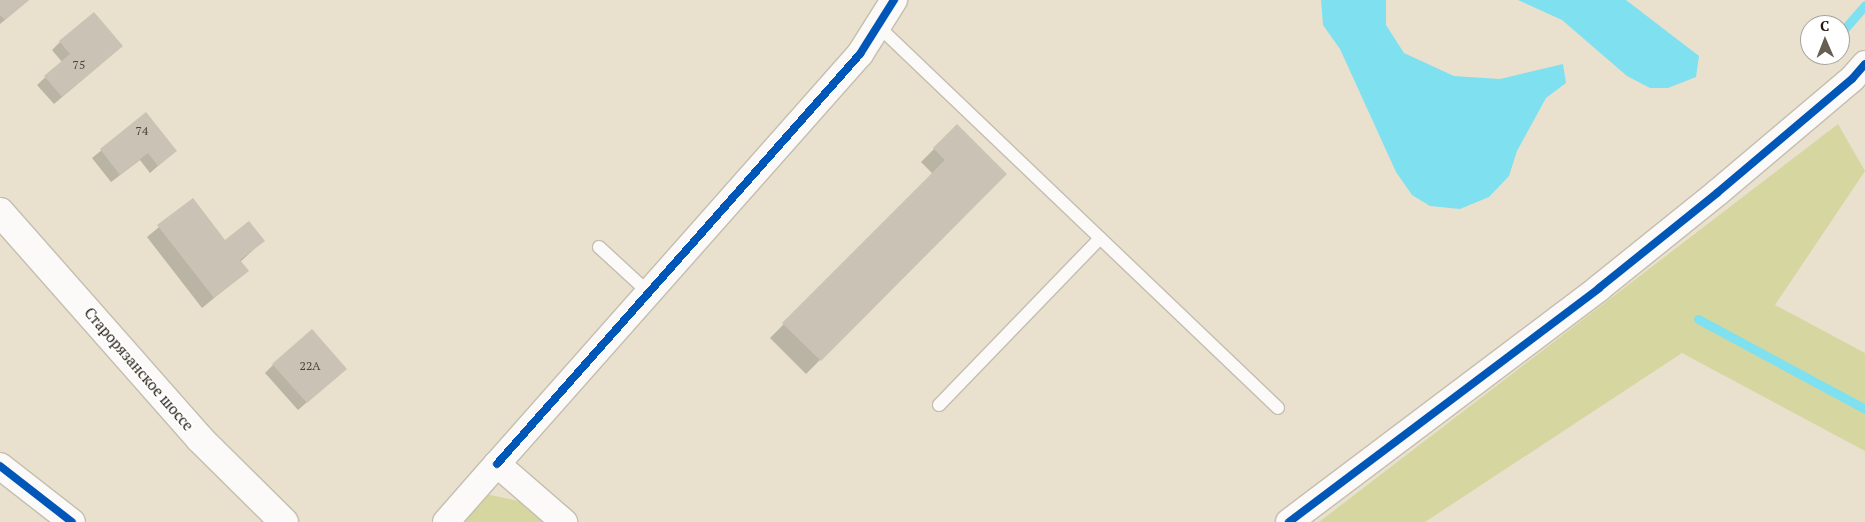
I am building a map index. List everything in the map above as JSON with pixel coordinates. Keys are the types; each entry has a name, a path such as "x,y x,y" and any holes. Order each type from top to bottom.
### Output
{"main road":[{"name":"Старорязанское шоссе","path":"0,212 200,439 284,522"}],"street":[{"path":"446,522 860,54 894,0"},
{"path":"1289,522 1599,288 1717,193 1852,79 1865,64"},
{"path":"497,464 564,522"},
{"path":"0,466 72,522"}],"lane":[{"path":"878,26 1278,408"},
{"path":"939,406 1100,238"},
{"path":"599,247 648,292"}],"green space":[{"path":"1838,124 1865,171 1775,305 1865,353 1865,451 1682,353 1425,522 1319,522"},
{"path":"477,492 523,502 547,522 455,522"}],"water":[{"path":"1321,0 1386,0 1386,25 1404,53 1454,76 1500,79 1563,64 1566,83 1546,98 1517,151 1509,176 1489,197 1460,209 1430,206 1412,195 1396,172 1340,49 1323,25"},
{"path":"1518,0 1626,0 1699,56 1696,77 1668,88 1650,88 1627,76 1562,20"}],"building":[{"path":"0,0 29,0 5,20 0,15"},
{"path":"94,12 123,46 62,97 44,76 70,54 59,41"},
{"path":"146,112 177,151 158,166 148,153 120,175 100,149"},
{"path":"957,124 1007,174 821,361 782,323 945,160 933,148"},
{"path":"193,198 225,240 249,221 265,241 240,260 249,271 214,298 157,225"},
{"path":"312,329 347,369 307,403 272,364"}],"waterway":[{"path":"1850,22 1865,5"},
{"path":"1698,319 1865,409"}],"cycle path":[{"path":"497,464 860,54 894,0"},
{"path":"1289,522 1599,288 1717,193 1852,79 1865,64"},
{"path":"0,466 72,522"}]}
